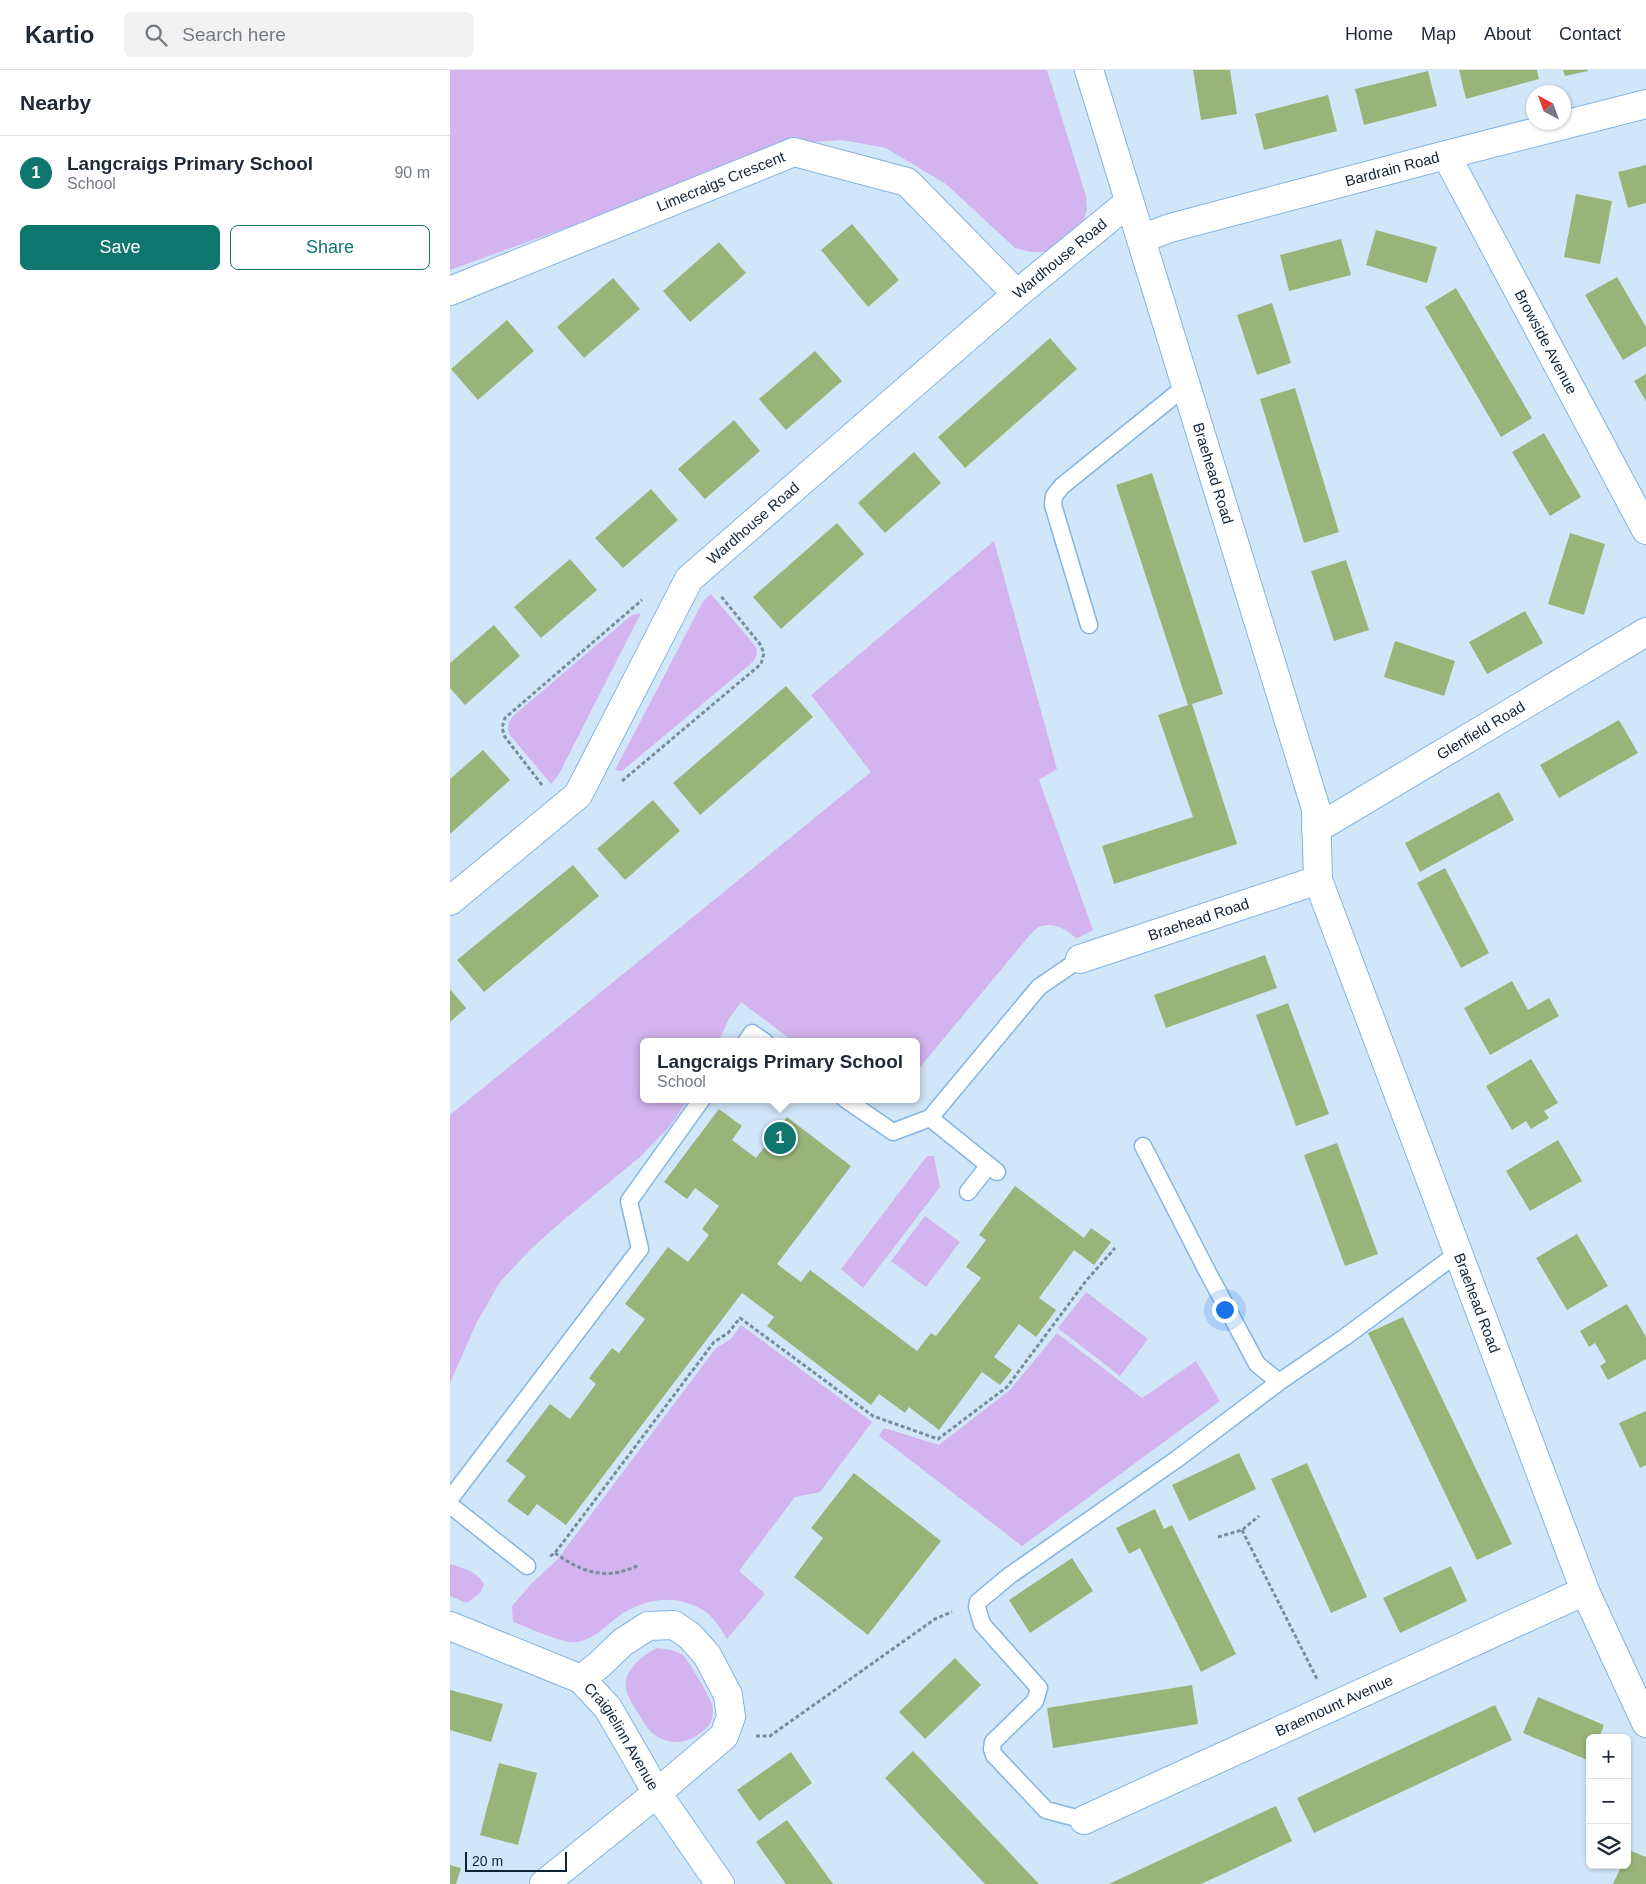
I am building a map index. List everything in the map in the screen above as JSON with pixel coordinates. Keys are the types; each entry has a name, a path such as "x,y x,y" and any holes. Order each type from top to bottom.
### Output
{"street":[{"name":"Braehead Road","path":"1089,70 1316,809 1318,880 1585,1591 1646,1723"},
{"name":"Bardrain Road","path":"1140,239 1170,228 1646,104"},
{"name":"Limecraigs Crescent","path":"450,291 794,152 907,182 1017,294"},
{"name":"Browside Avenue","path":"1446,155 1646,530"},
{"name":"Wardhouse Road","path":"450,902 570,802 689,579 1017,294 1129,202"},
{"name":"Glenfield Road","path":"1316,829 1646,632"},
{"name":"Braehead Road","path":"1080,959 1318,880"},
{"name":"Braemount Avenue","path":"1084,1820 1585,1591"},
{"path":"582,1679 623,1642 648,1626 674,1625 690,1636 707,1655 728,1695 731,1717 724,1736 658,1792 720,1884"},
{"name":"Craigielinn Avenue","path":"450,1626 582,1679 608,1708 658,1792 544,1884"}],"lane":[{"path":"1089,625 1053,505 1054,496 1062,486 1186,386"},
{"path":"851,1103 893,1132 930,1118 1039,987 1080,959"},
{"path":"749,1038 752,1033 759,1038"},
{"path":"450,1499 640,1249 629,1201 699,1103"},
{"path":"930,1118 993,1168 968,1192"},
{"path":"1144,1146 1206,1268 1258,1364 1279,1382"},
{"path":"1084,1820 1046,1810 998,1762 994,1755 992,1749 993,1742 1035,1701 1039,1688 982,1624 977,1607 978,1602 1009,1576 1169,1465 1279,1382 1344,1337 1458,1252"},
{"path":"450,1505 527,1566"}],"path":[{"path":"642,599 505,718 502,728 505,737 570,802 617,785 761,664 764,653 760,644 713,587 689,579"},
{"path":"527,1566 555,1553 714,1342 728,1333 740,1318 873,1416 938,1438 1007,1387 1086,1281 1115,1248"},
{"path":"1218,1537 1242,1530 1259,1516"},
{"path":"1242,1530 1332,1707"},
{"path":"555,1553 571,1565 589,1572 607,1574 626,1571 639,1565"},
{"path":"724,1736 770,1736 936,1619 978,1602"}],"shaded area":[{"path":"450,70 1047,70 1086,196 1087,210 1081,228 1053,252 1030,252 1015,248 946,184 886,148 842,140 802,143 450,270"},
{"path":"994,541 1057,769 1039,780 1093,930 1076,939 1065,930 1056,926 1047,925 1037,929 1029,936 920,1067 920,1038 789,1038 741,1002 729,1019 720,1038 640,1038 640,1103 685,1103 670,1126 640,1157 561,1222 531,1249 500,1282 476,1324 450,1383 450,1115 871,772 811,695"},
{"path":"711,594 756,647 757,654 754,661 622,771 615,770 704,600"},
{"path":"641,613 559,774 551,784 509,734 508,726 510,720 632,615"},
{"path":"927,1156 934,1156 940,1187 863,1288 841,1269"},
{"path":"925,1216 960,1242 926,1287 891,1261"},
{"path":"1086,1292 1148,1339 1120,1376 1058,1328"},
{"path":"741,1325 872,1422 820,1492 795,1497 739,1571 765,1594 727,1639 717,1623 703,1610 693,1605 673,1600 653,1601 633,1608 623,1613 597,1634 578,1642 564,1641 513,1622 512,1606 532,1583 557,1560 716,1348 731,1339"},
{"path":"1057,1333 1142,1398 1196,1361 1220,1401 1022,1546 879,1436 884,1428 939,1445 1010,1390"},
{"path":"450,1564 473,1573 484,1584 481,1592 467,1603 450,1596"},
{"path":"657,1648 667,1649 683,1655 712,1704 713,1715 709,1725 697,1736 690,1739 676,1742 662,1739 655,1735 645,1724 627,1692 626,1680 634,1665"}],"building":[{"path":"1193,70 1230,70 1237,114 1201,120"},
{"path":"1459,70 1537,70 1539,79 1466,99"},
{"path":"1563,70 1588,70 1588,71 1565,76"},
{"path":"1428,71 1437,106 1364,125 1355,89"},
{"path":"1328,95 1337,131 1264,150 1255,114"},
{"path":"1646,165 1646,203 1628,208 1618,172"},
{"path":"1576,194 1612,201 1600,264 1564,257"},
{"path":"852,224 899,280 868,307 821,250"},
{"path":"1376,230 1437,247 1427,283 1366,265"},
{"path":"1341,239 1351,275 1289,291 1280,255"},
{"path":"719,242 746,273 690,322 663,291"},
{"path":"1617,277 1646,327 1646,346 1623,360 1585,295"},
{"path":"613,278 640,309 584,358 557,327"},
{"path":"1456,288 1532,418 1501,437 1425,307"},
{"path":"1272,303 1291,363 1257,375 1237,315"},
{"path":"507,320 534,351 478,400 451,369"},
{"path":"1050,338 1077,369 965,468 938,437"},
{"path":"815,351 842,381 786,430 759,399"},
{"path":"1646,374 1646,401 1634,381"},
{"path":"1295,388 1339,532 1304,543 1260,399"},
{"path":"734,420 760,451 705,499 678,469"},
{"path":"1544,433 1581,497 1550,516 1512,452"},
{"path":"914,452 941,483 885,533 858,503"},
{"path":"1152,473 1223,694 1192,704 1237,844 1114,884 1102,846 1193,817 1158,715 1188,705 1116,485"},
{"path":"651,489 678,520 623,568 595,538"},
{"path":"837,523 864,554 781,629 753,597"},
{"path":"1570,533 1605,544 1584,615 1548,604"},
{"path":"570,559 597,590 541,638 514,607"},
{"path":"1346,560 1369,630 1334,641 1311,571"},
{"path":"1525,611 1543,643 1487,674 1469,642"},
{"path":"494,625 520,656 465,705 450,688 450,663"},
{"path":"1395,641 1455,661 1444,696 1384,677"},
{"path":"786,686 813,717 700,815 673,783"},
{"path":"1619,720 1638,753 1559,798 1540,765"},
{"path":"483,750 510,780 450,834 450,779"},
{"path":"1499,792 1514,820 1420,872 1405,843"},
{"path":"653,800 680,831 625,880 597,849"},
{"path":"573,865 599,896 484,992 457,960"},
{"path":"1445,868 1489,953 1461,968 1417,883"},
{"path":"1265,955 1277,988 1166,1028 1154,995"},
{"path":"1512,981 1528,1010 1549,998 1559,1016 1490,1055 1464,1008"},
{"path":"450,989 466,1008 450,1022"},
{"path":"1288,1003 1329,1114 1296,1126 1256,1015"},
{"path":"1531,1059 1558,1103 1544,1111 1549,1118 1531,1129 1526,1121 1512,1130 1486,1086"},
{"path":"719,1109 742,1126 732,1140 756,1158 787,1117 851,1166 777,1264 801,1282 810,1270 917,1351 931,1333 936,1336 981,1278 966,1267 986,1240 979,1235 1015,1186 1084,1238 1091,1228 1111,1242 1094,1265 1074,1250 1039,1298 1056,1310 1036,1337 1019,1324 994,1357 1012,1370 1000,1385 982,1372 939,1430 909,1407 905,1413 879,1394 871,1405 767,1326 774,1317 742,1293 566,1525 537,1504 528,1516 507,1501 526,1476 506,1461 550,1404 570,1419 596,1384 589,1378 612,1348 619,1353 645,1319 625,1304 668,1247 688,1262 709,1235 702,1229 719,1206 695,1188 687,1199 664,1182"},
{"path":"1558,1140 1582,1181 1530,1211 1506,1171"},
{"path":"1337,1143 1378,1254 1345,1266 1304,1155"},
{"path":"1577,1234 1608,1286 1567,1310 1536,1258"},
{"path":"1627,1304 1646,1337 1646,1359 1608,1380 1600,1366 1606,1362 1595,1343 1589,1347 1580,1331"},
{"path":"1403,1317 1512,1544 1477,1560 1368,1333"},
{"path":"1646,1411 1646,1465 1640,1468 1619,1423"},
{"path":"1239,1453 1256,1489 1189,1521 1172,1485"},
{"path":"1307,1463 1367,1597 1331,1613 1271,1479"},
{"path":"854,1473 941,1541 868,1635 794,1577 823,1538 811,1528"},
{"path":"1155,1509 1164,1529 1172,1525 1236,1654 1201,1672 1140,1548 1129,1554 1116,1528"},
{"path":"1072,1558 1093,1591 1030,1633 1009,1600"},
{"path":"1451,1566 1467,1601 1400,1633 1383,1598"},
{"path":"955,1658 981,1685 925,1739 899,1712"},
{"path":"1192,1685 1198,1724 1053,1748 1047,1708"},
{"path":"450,1690 503,1704 491,1742 450,1730"},
{"path":"1538,1697 1604,1725 1601,1734 1586,1734 1586,1759 1523,1733"},
{"path":"1495,1705 1512,1740 1314,1833 1297,1798"},
{"path":"913,1751 1039,1884 985,1884 885,1778"},
{"path":"791,1752 812,1783 759,1821 737,1790"},
{"path":"499,1763 537,1773 518,1845 480,1835"},
{"path":"1276,1806 1292,1841 1227,1872 1201,1884 1109,1884"},
{"path":"787,1820 833,1884 786,1884 756,1842"},
{"path":"1631,1851 1646,1857 1646,1884 1613,1884 1620,1869 1631,1869"},
{"path":"450,1865 461,1868 456,1884 450,1884"}],"place":[{"name":"Langcraigs Primary School","path":"780,1138"}]}
